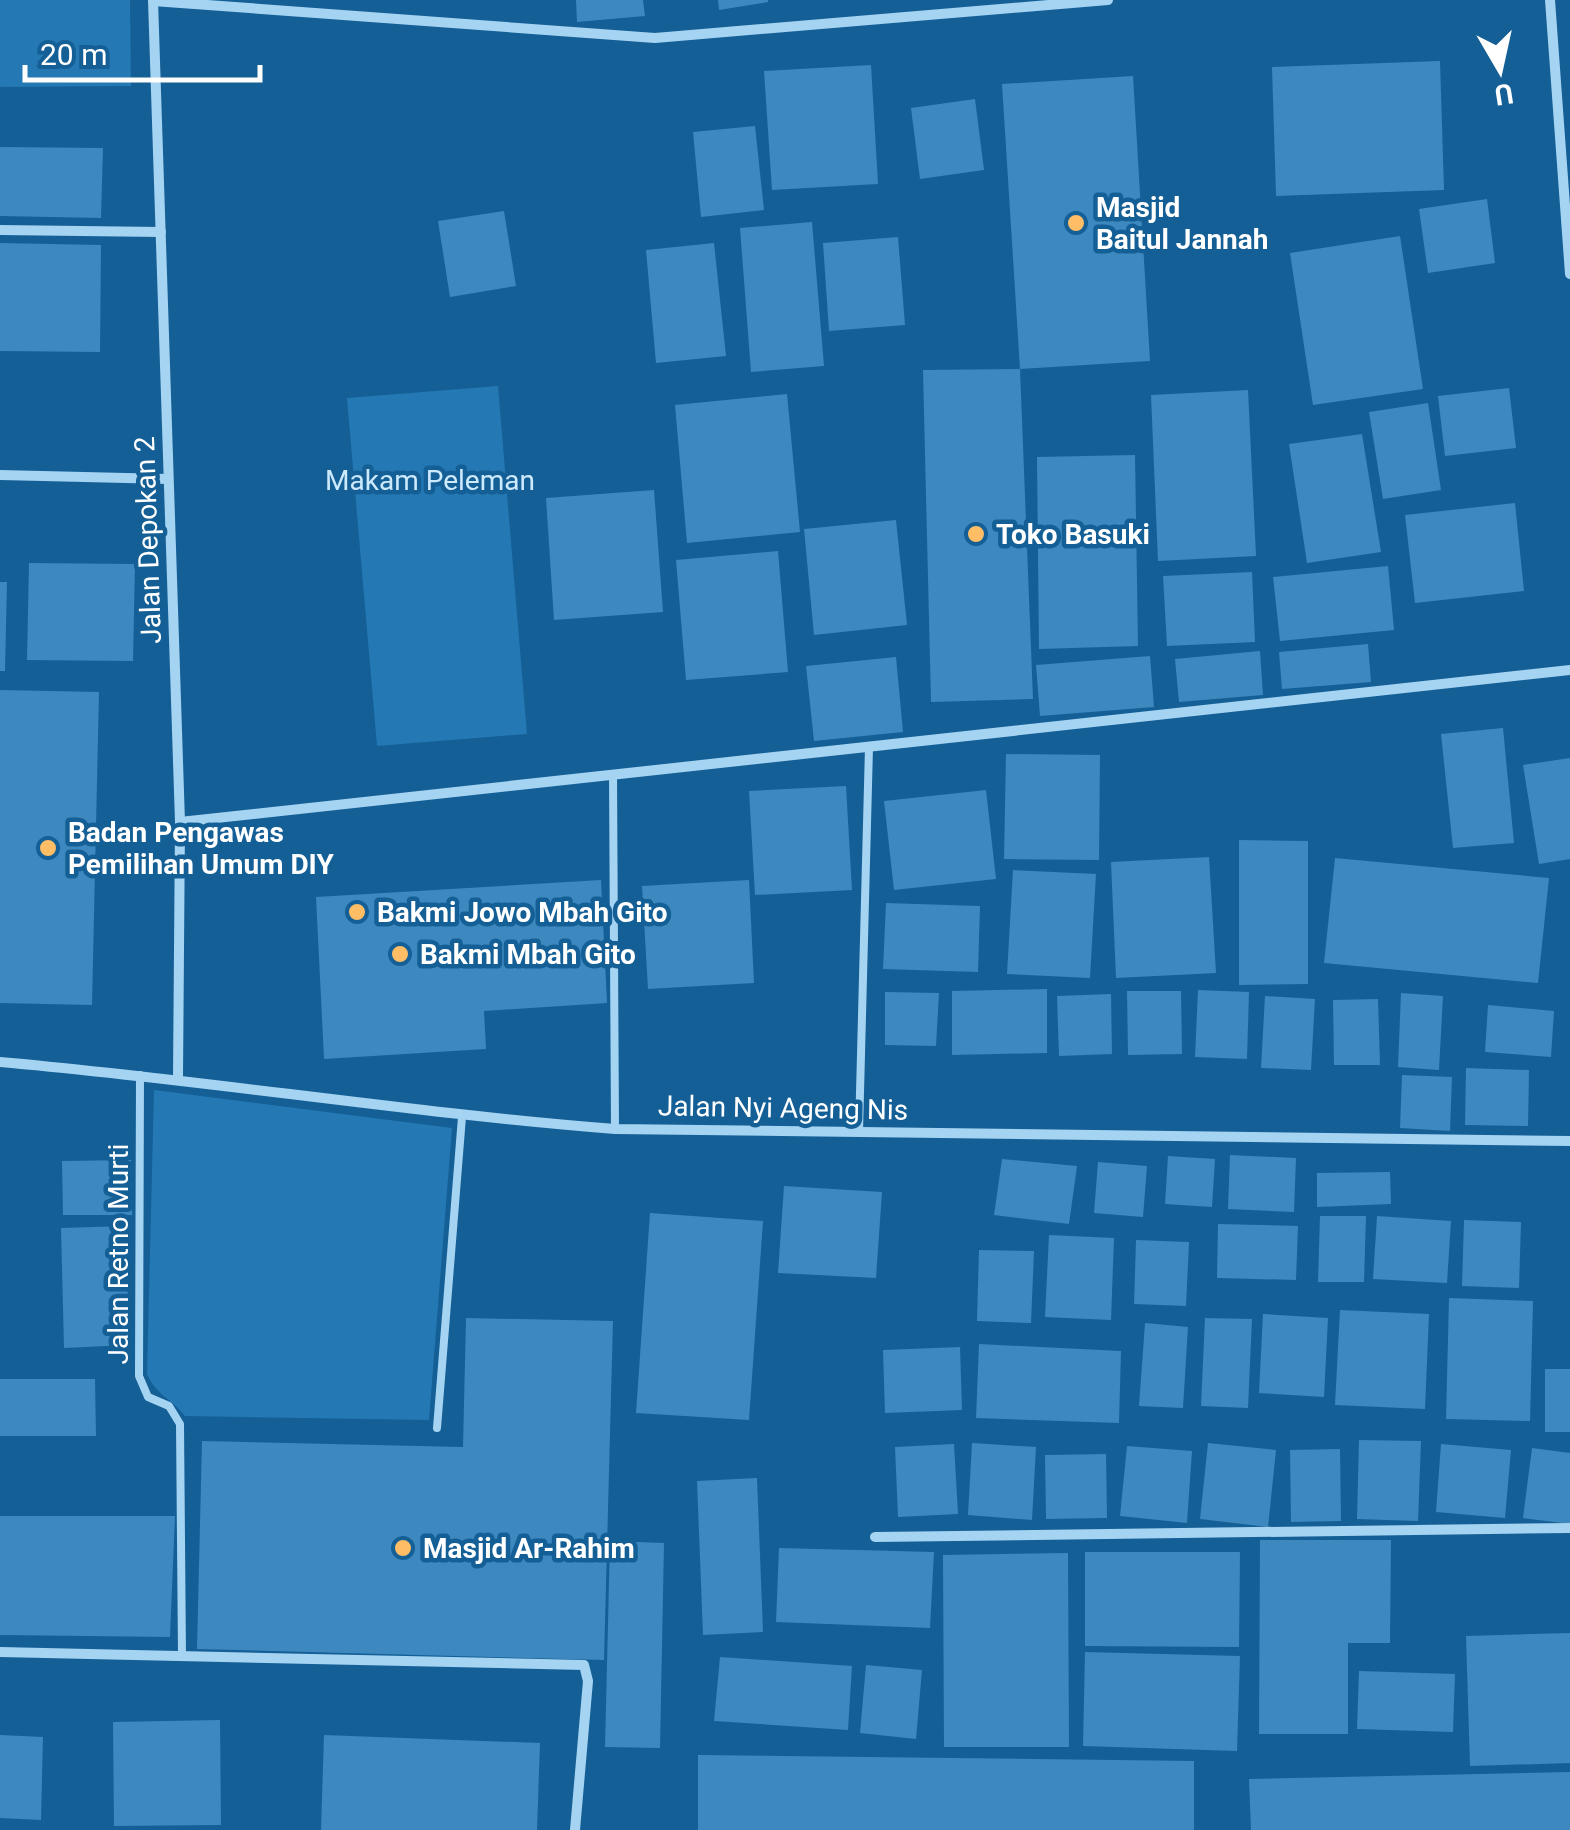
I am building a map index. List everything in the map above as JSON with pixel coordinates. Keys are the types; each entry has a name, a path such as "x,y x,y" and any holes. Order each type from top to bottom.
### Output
{"street":[{"path":"153,1 654,38 1108,0"},
{"path":"1550,0 1570,274"},
{"name":"Jalan Depokan 2","path":"153,1 180,822 178,1078"},
{"path":"0,230 161,232"},
{"path":"0,476 168,479"},
{"path":"180,822 1570,670"},
{"name":"Jalan Nyi Ageng Nis","path":"0,1062 178,1078 462,1117 616,1129 1570,1141"},
{"path":"875,1537 1570,1528"},
{"path":"0,1652 584,1665 588,1680 575,1830"}],"lane":[{"path":"859,1131 869,747"},
{"path":"613,774 616,1129"},
{"name":"Jalan Retno Murti","path":"140,1075 139,1376 148,1398 169,1406 180,1424 182,1656"},
{"path":"436,1428 462,1117"}],"green space":[{"path":"0,0 130,0 131,86 0,87"},
{"name":"Makam Peleman","path":"498,386 527,734 377,746 347,398"},
{"path":"154,1090 452,1128 429,1420 185,1416 154,1387 147,1374"}],"building":[{"path":"576,0 643,0 645,16 577,22"},
{"path":"718,0 768,0 768,2 719,10"},
{"path":"1440,61 1444,190 1276,196 1272,67"},
{"path":"871,65 878,184 772,190 764,71"},
{"name":"Masjid Baitul Jannah","path":"1133,76 1150,361 1020,369 1002,84"},
{"path":"975,99 984,170 920,179 911,108"},
{"path":"755,126 764,210 701,217 693,132"},
{"path":"0,147 103,148 101,218 0,216"},
{"path":"1487,199 1495,263 1428,273 1419,209"},
{"path":"504,211 516,286 450,297 438,221"},
{"path":"812,222 824,366 751,372 740,228"},
{"path":"1400,236 1423,389 1313,405 1290,253"},
{"path":"898,237 905,325 829,331 823,243"},
{"path":"0,243 101,245 100,352 0,351"},
{"path":"714,243 726,356 656,363 646,250"},
{"name":"Toko Basuki","path":"1020,369 1033,699 931,702 923,370"},
{"path":"1509,388 1516,448 1445,456 1438,396"},
{"path":"1248,390 1256,556 1158,561 1151,395"},
{"path":"787,394 800,532 687,543 675,405"},
{"path":"1428,403 1441,490 1383,499 1369,412"},
{"path":"1362,434 1381,552 1307,563 1289,444"},
{"path":"1135,455 1138,646 1039,649 1037,457"},
{"path":"654,490 663,612 554,620 546,498"},
{"path":"1515,503 1524,591 1415,603 1405,515"},
{"path":"896,520 907,625 814,635 804,529"},
{"path":"778,551 788,672 686,680 676,560"},
{"path":"29,563 135,564 133,661 27,660"},
{"path":"1388,566 1394,630 1280,641 1273,577"},
{"path":"1252,572 1255,642 1167,646 1163,576"},
{"path":"0,582 7,582 5,671 0,671"},
{"path":"1368,644 1371,682 1282,689 1279,652"},
{"path":"1260,651 1263,695 1179,702 1175,659"},
{"path":"1150,656 1154,707 1040,716 1036,665"},
{"path":"896,657 903,732 814,741 806,666"},
{"name":"Badan Pengawas Pemilihan Umum DIY","path":"0,690 99,692 92,1005 0,1003"},
{"path":"1503,728 1514,843 1453,848 1441,734"},
{"path":"1006,754 1100,755 1099,860 1004,859"},
{"path":"1570,758 1570,859 1539,864 1523,765"},
{"path":"846,786 852,890 755,895 749,791"},
{"path":"986,790 996,879 894,890 884,801"},
{"path":"1239,840 1308,841 1308,984 1239,985"},
{"path":"1209,857 1216,973 1116,978 1111,862"},
{"path":"1335,858 1549,878 1538,983 1324,963"},
{"path":"1013,870 1096,874 1090,978 1007,974"},
{"name":"Bakmi Mbah Gito","path":"601,880 607,1003 484,1011 486,1049 324,1059 316,897"},
{"path":"749,880 754,983 648,989 642,886"},
{"path":"886,903 980,906 978,972 883,969"},
{"path":"1047,989 1047,1053 952,1055 952,991"},
{"path":"1198,990 1249,992 1247,1059 1195,1057"},
{"path":"1127,991 1181,991 1182,1054 1128,1055"},
{"path":"885,992 939,993 936,1046 885,1045"},
{"path":"1401,993 1443,996 1439,1070 1398,1067"},
{"path":"1111,994 1112,1054 1059,1056 1057,996"},
{"path":"1265,996 1315,999 1311,1070 1261,1068"},
{"path":"1378,999 1380,1065 1334,1065 1333,1000"},
{"path":"1488,1005 1554,1011 1551,1057 1485,1052"},
{"path":"1466,1068 1529,1070 1528,1126 1465,1125"},
{"path":"1402,1075 1452,1077 1450,1131 1400,1128"},
{"path":"1230,1155 1296,1158 1294,1212 1228,1209"},
{"path":"1168,1156 1215,1159 1212,1207 1165,1204"},
{"path":"1002,1159 1077,1166 1069,1224 994,1215"},
{"path":"131,1160 132,1215 63,1215 62,1161"},
{"path":"1098,1162 1147,1166 1143,1217 1094,1213"},
{"path":"1390,1172 1391,1204 1317,1207 1317,1173"},
{"path":"784,1186 882,1192 876,1278 778,1273"},
{"path":"650,1213 763,1221 749,1420 636,1413"},
{"path":"1320,1216 1366,1216 1364,1282 1318,1282"},
{"path":"1377,1216 1451,1221 1447,1283 1373,1279"},
{"path":"1464,1220 1521,1222 1519,1288 1462,1286"},
{"path":"1218,1224 1298,1226 1296,1280 1217,1278"},
{"path":"126,1226 129,1345 64,1348 61,1228"},
{"path":"1049,1235 1114,1238 1111,1320 1045,1317"},
{"path":"1136,1240 1189,1242 1186,1306 1134,1304"},
{"path":"979,1250 1034,1251 1031,1323 977,1321"},
{"path":"1449,1298 1533,1301 1530,1421 1446,1419"},
{"path":"1340,1310 1429,1314 1425,1409 1335,1405"},
{"path":"1263,1314 1328,1318 1324,1397 1259,1393"},
{"name":"Masjid Ar-Rahim","path":"466,1318 613,1321 604,1660 197,1649 202,1441 463,1447"},
{"path":"1205,1318 1252,1319 1248,1408 1201,1406"},
{"path":"1145,1323 1188,1327 1183,1408 1139,1406"},
{"path":"979,1344 1121,1351 1119,1423 976,1418"},
{"path":"960,1347 962,1410 885,1413 883,1350"},
{"path":"1545,1369 1570,1369 1570,1432 1545,1432"},
{"path":"0,1379 95,1379 96,1436 0,1436"},
{"path":"1359,1440 1421,1441 1418,1521 1357,1519"},
{"path":"972,1443 1036,1447 1032,1520 968,1515"},
{"path":"1208,1443 1276,1450 1268,1527 1200,1519"},
{"path":"954,1444 958,1514 898,1517 895,1447"},
{"path":"1441,1444 1511,1450 1505,1518 1436,1512"},
{"path":"1127,1446 1192,1451 1187,1523 1120,1516"},
{"path":"1532,1448 1570,1453 1570,1524 1523,1518"},
{"path":"1340,1449 1341,1521 1291,1522 1290,1450"},
{"path":"1106,1454 1107,1518 1046,1519 1045,1455"},
{"path":"757,1478 763,1632 703,1635 697,1481"},
{"path":"0,1516 175,1516 170,1637 0,1635"},
{"path":"1260,1540 1391,1540 1390,1643 1348,1643 1348,1734 1259,1734"},
{"path":"610,1541 664,1543 660,1748 605,1747"},
{"path":"779,1548 934,1552 930,1628 776,1622"},
{"path":"1085,1552 1240,1552 1239,1647 1085,1646"},
{"path":"1068,1553 1069,1747 944,1747 943,1555"},
{"path":"1570,1633 1570,1763 1470,1766 1466,1636"},
{"path":"1085,1652 1240,1656 1237,1751 1083,1746"},
{"path":"720,1657 852,1666 848,1730 714,1721"},
{"path":"866,1665 922,1670 916,1739 860,1733"},
{"path":"1359,1671 1455,1674 1453,1732 1357,1729"},
{"path":"220,1720 221,1825 114,1826 113,1722"},
{"path":"0,1735 43,1737 41,1820 0,1818"},
{"path":"324,1735 540,1743 537,1830 321,1830"},
{"path":"698,1755 1194,1761 1194,1830 698,1830"},
{"path":"1570,1772 1570,1830 1251,1830 1249,1779"}],"place":[{"name":"Masjid Baitul Jannah","path":"1076,223"},
{"name":"Toko Basuki","path":"976,534"},
{"name":"Badan Pengawas Pemilihan Umum DIY","path":"48,848"},
{"name":"Bakmi Jowo Mbah Gito","path":"357,912"},
{"name":"Bakmi Mbah Gito","path":"400,954"},
{"name":"Masjid Ar-Rahim","path":"403,1548"}]}
